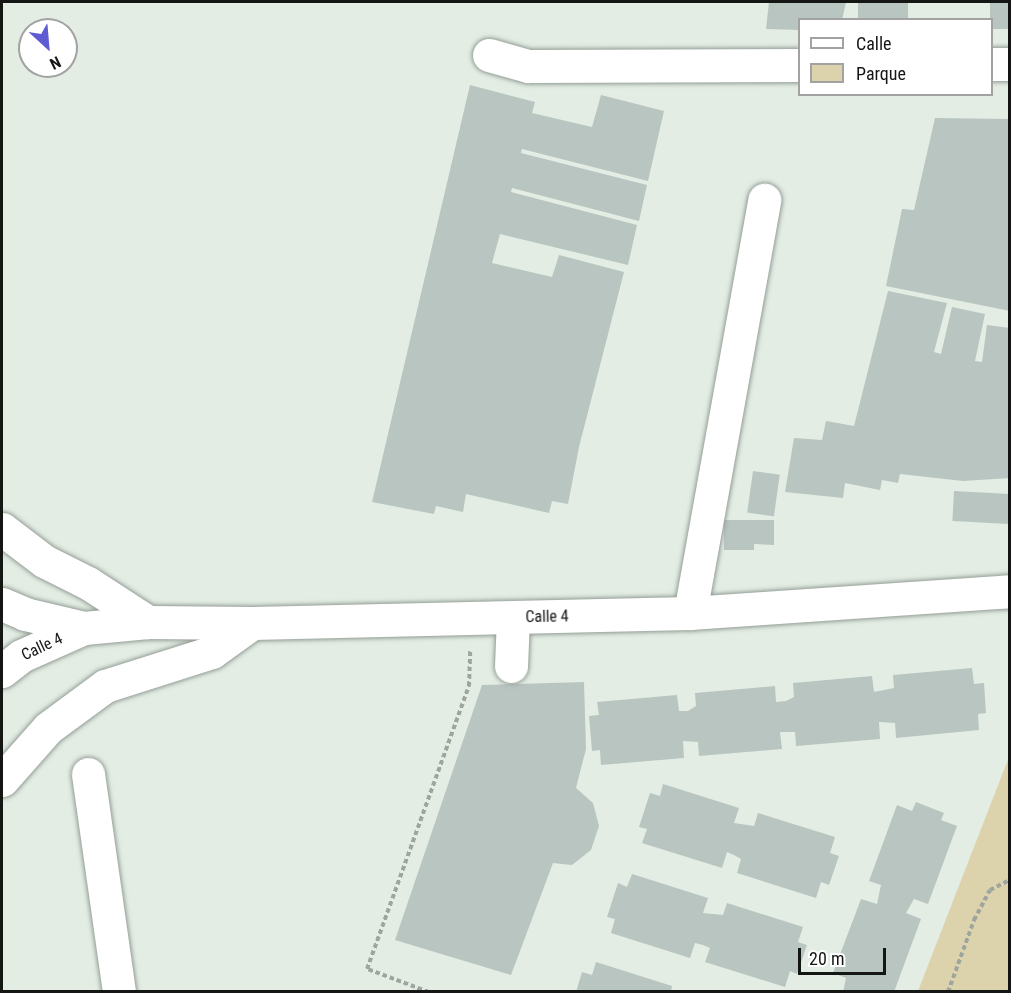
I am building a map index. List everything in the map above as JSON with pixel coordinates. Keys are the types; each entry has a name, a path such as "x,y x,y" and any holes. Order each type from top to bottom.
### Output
{"main road":[{"path":"489,56 528,66 798,65"},
{"path":"993,64 1010,64"},
{"path":"690,613 764,200"},
{"path":"2,529 44,561 88,583 148,622"},
{"name":"Calle 4","path":"2,671 21,656 84,628 148,622 252,623 690,613 1010,591"},
{"name":"Calle 4","path":"2,604 25,614 84,628"},
{"path":"511,666 513,618"},
{"path":"2,780 48,728 105,686 212,652 252,623"},
{"path":"88,774 119,992"}],"path":[{"path":"429,992 367,969 469,686 470,619"},
{"path":"948,992 974,920 990,890 1010,880"}],"green space":[{"path":"1009,757 1009,991 918,991"}],"building":[{"path":"769,2 846,2 842,18 798,18 798,30 766,29"},
{"path":"858,2 908,2 908,18 858,18"},
{"path":"990,2 1010,2 1010,29 993,29 993,18 990,18"},
{"path":"470,85 535,102 532,113 592,127 601,95 664,111 648,181 522,149 521,153 647,185 639,221 512,188 511,192 637,225 628,265 500,234 492,263 552,277 559,255 624,272 579,447 568,504 552,501 549,513 466,494 463,512 436,506 434,514 372,502"},
{"path":"935,118 1010,119 1010,311 886,286 902,209 914,210"},
{"path":"888,291 947,303 934,352 941,354 952,307 985,314 975,361 982,362 987,325 1010,328 1010,478 963,481 900,474 898,483 882,480 880,490 845,483 843,498 785,492 794,438 822,440 826,421 854,426"},
{"path":"753,471 780,475 774,516 747,513"},
{"path":"954,491 1010,494 1008,524 952,521"},
{"path":"724,520 774,520 774,545 754,544 754,550 724,550"},
{"path":"972,668 974,684 984,683 986,713 978,714 979,730 896,738 895,723 879,722 880,739 796,746 795,732 780,732 782,749 699,756 698,742 683,741 684,758 601,765 600,750 592,751 589,716 599,715 597,702 677,695 679,711 688,711 696,706 695,693 775,686 776,702 794,697 793,683 872,676 874,692 894,688 893,675"},
{"path":"584,682 586,749 576,788 593,803 599,826 591,850 572,865 553,863 511,975 395,940 482,685"},
{"path":"663,784 739,808 734,823 754,826 758,813 835,837 830,853 839,856 829,885 821,882 816,898 737,873 741,859 727,852 722,868 642,843 647,829 639,827 650,793 660,796"},
{"path":"916,802 944,813 941,820 957,826 928,904 914,899 906,913 921,919 894,992 843,992 846,978 833,973 861,899 877,904 881,885 869,881 897,805 912,811"},
{"path":"632,874 708,898 703,913 723,915 727,903 803,927 798,942 807,945 797,974 790,971 785,987 705,962 710,948 703,945 695,943 690,958 611,933 615,919 607,917 618,883 627,887"},
{"path":"596,962 672,986 671,992 576,992 582,972 592,975"}]}
